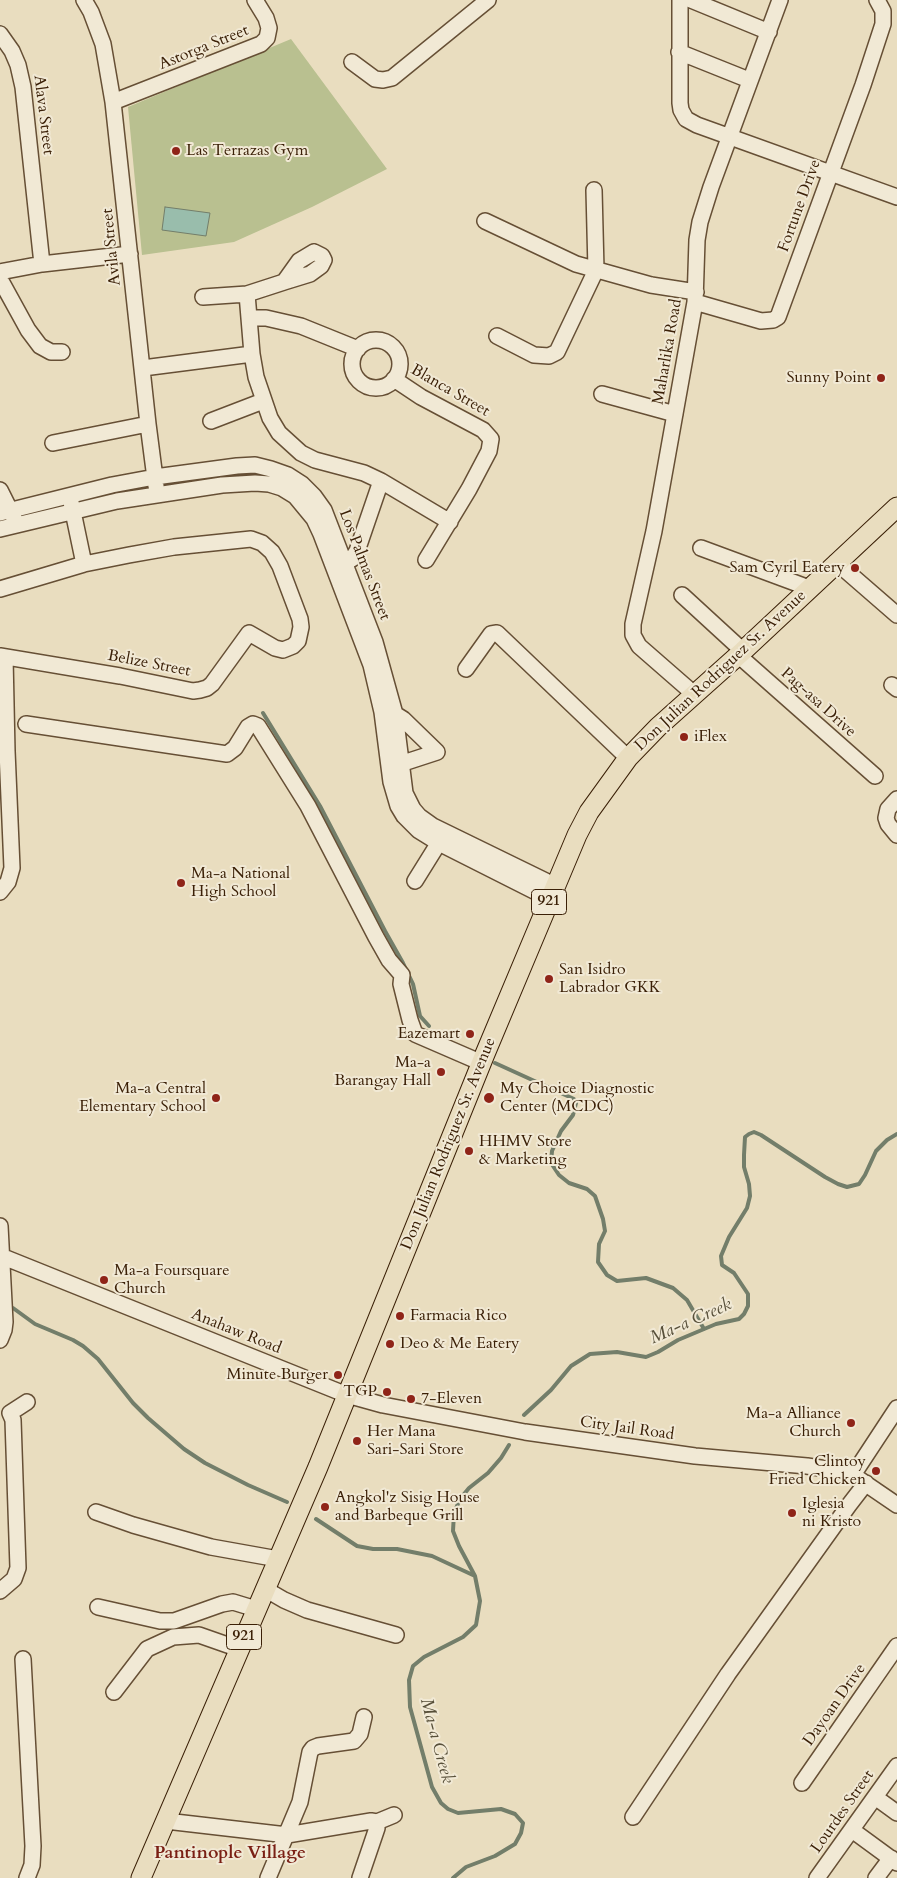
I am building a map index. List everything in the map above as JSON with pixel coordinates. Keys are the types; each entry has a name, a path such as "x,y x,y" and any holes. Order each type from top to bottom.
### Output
{"main road":[{"name":"Don Julian Rodriguez Sr. Avenue","path":"141,1878 347,1395 482,1063 577,835 589,812 628,758 658,727 897,507"}],"street":[{"name":"Avila Street","path":"84,0 91,12 103,44 113,102 157,494"},
{"name":"Astorga Street","path":"113,102 261,44 267,38 269,28 266,18 255,0"},
{"path":"352,62 375,79 392,78 488,0"},
{"path":"680,0 680,103 683,116 697,125 897,197"},
{"path":"691,0 769,32"},
{"name":"Maharlika Road","path":"694,694 639,646 632,631 654,531 695,297 697,240 700,222 749,80 780,0"},
{"name":"Fortune Drive","path":"695,297 761,321 774,320 778,317 863,86 883,24 883,11 877,0"},
{"name":"Alava Street","path":"0,34 15,58 23,87 42,264"},
{"path":"680,52 749,80"},
{"path":"497,336 534,355 549,356 557,352 596,270 594,190"},
{"path":"485,221 576,264 695,297"},
{"path":"0,272 42,264 130,254"},
{"path":"0,279 28,330 40,346 51,352 62,352"},
{"path":"204,297 247,294 284,282"},
{"path":"247,294 252,354 263,401 279,433 301,454 314,460 364,473 382,480 450,522 426,560"},
{"path":"249,318 266,318 302,326 358,348"},
{"path":"372,340 388,343 398,356 400,364 394,379 388,384 374,388 361,382 356,376 352,362 358,348 372,340"},
{"path":"143,368 252,354"},
{"name":"Blanca Street","path":"394,379 421,397 484,430 491,439 489,451 450,522"},
{"path":"602,394 675,414"},
{"path":"210,421 263,401"},
{"path":"53,442 148,424"},
{"name":"Los Palmas Street","path":"5,511 155,477 255,465 288,475 302,484 324,510 340,566"},
{"path":"340,566 352,559 357,551 382,480"},
{"name":"Los Palmas Street","path":"0,529 73,511 157,494 243,483 269,484 282,488 295,496 314,519 340,566 375,642 389,713 395,766 394,795 404,816 418,830 442,838 553,892"},
{"path":"0,490 5,511 17,524"},
{"path":"69,495 84,564"},
{"name":"Belize Street","path":"0,589 84,564 174,547 251,539 262,543 272,552 280,566 300,619 301,628 298,641 294,646 283,650 275,648 249,633 212,684 200,690 3,657"},
{"path":"701,548 809,588"},
{"path":"836,562 897,615"},
{"path":"682,595 740,653"},
{"path":"466,669 491,634 497,633 628,758"},
{"name":"Pag-asa Drive","path":"740,653 875,776"},
{"path":"0,892 8,882 12,868 4,751 3,657"},
{"path":"389,713 409,724 437,752 395,766"},
{"path":"26,724 227,754 235,748 248,726 253,724 258,726 308,806 389,960 402,975 402,990 416,1034 482,1063"},
{"path":"895,802 888,809 886,818 888,824 897,835"},
{"path":"415,881 442,838"},
{"path":"0,1226 5,1322 1,1339"},
{"name":"Anahaw Road","path":"1,1256 347,1395"},
{"name":"City Jail Road","path":"347,1395 383,1405 525,1432 695,1456 815,1467 853,1475 897,1504"},
{"path":"5,1587 14,1579 18,1568 13,1420 5,1412 27,1402"},
{"path":"853,1475 897,1408"},
{"path":"634,1817 722,1682 866,1483"},
{"path":"96,1512 133,1525 211,1547 278,1559"},
{"path":"265,1589 307,1610 396,1636"},
{"path":"98,1607 160,1621 174,1621 233,1602 243,1603 256,1609"},
{"path":"114,1692 147,1649 172,1637 199,1635 239,1649"},
{"name":"Dayoan Drive","path":"802,1783 897,1646"},
{"path":"23,1659 33,1846 32,1865 26,1878"},
{"path":"268,1878 303,1794 310,1752 318,1746 354,1740 360,1734 364,1717"},
{"name":"Lourdes Street","path":"817,1878 897,1766"},
{"path":"875,1797 897,1812"},
{"path":"166,1821 287,1835 372,1821 377,1822 394,1815"},
{"path":"360,1878 377,1828 377,1822"},
{"path":"852,1830 894,1860 876,1878"}],"shaded area":[{"path":"291,39 387,169 312,207 234,242 142,255 128,107"},
{"path":"165,207 210,213 206,236 162,230"}],"waterway":[{"path":"263,713 320,806 403,963 413,984 420,1016 429,1026"},
{"path":"495,1063 574,1099 576,1103 573,1115 561,1131 552,1151 551,1163 559,1175 569,1183 587,1189 595,1196 605,1231 599,1244 598,1262 607,1275 617,1281 646,1278 673,1288 687,1300 704,1329"},
{"name":"Ma-a Creek","path":"524,1415 551,1390 571,1366 590,1354 617,1352 646,1357 678,1340 716,1324 739,1319 744,1314 748,1306 748,1294 734,1273 722,1265 721,1256 729,1237 747,1208 750,1196 744,1167 745,1137 754,1132 761,1135 825,1177 847,1187 859,1184 876,1151 887,1140 897,1134"},
{"path":"13,1308 35,1324 83,1346 98,1359 133,1403 184,1449 205,1463 287,1502"},
{"name":"Ma-a Creek","path":"453,1878 466,1867 495,1856 515,1844 521,1833 523,1823 515,1814 501,1809 458,1813 448,1809 441,1803 432,1787 410,1707 409,1680 413,1666 424,1657 463,1637 476,1625 480,1601 475,1576 453,1531 454,1513 460,1499 469,1488 488,1473 509,1445"},
{"path":"316,1519 357,1546 373,1549 397,1549 432,1556 475,1576"}],"place":[{"name":"Las Terrazas Gym","path":"176,151"},
{"name":"Sunny Point","path":"881,378"},
{"name":"Sam Cyril Eatery","path":"855,568"},
{"name":"iFlex","path":"684,737"},
{"name":"Ma-a National High School","path":"181,883"},
{"name":"San Isidro Labrador GKK","path":"549,979"},
{"name":"Eazemart","path":"470,1034"},
{"name":"Ma-a Barangay Hall","path":"441,1072"},
{"name":"Ma-a Central Elementary School","path":"216,1098"},
{"name":"My Choice Diagnostic Center (MCDC)","path":"489,1098"},
{"name":"HHMV Store & Marketing","path":"469,1151"},
{"name":"Ma-a Foursquare Church","path":"104,1280"},
{"name":"Farmacia Rico","path":"400,1316"},
{"name":"Deo & Me Eatery","path":"390,1344"},
{"name":"Minute Burger","path":"338,1375"},
{"name":"TGP","path":"387,1392"},
{"name":"7-Eleven","path":"411,1399"},
{"name":"Ma-a Alliance Church","path":"851,1423"},
{"name":"Her Mana Sari-Sari Store","path":"357,1441"},
{"name":"Clintoy Fried Chicken","path":"876,1471"},
{"name":"Angkol'z Sisig House and Barbeque Grill","path":"325,1507"},
{"name":"Iglesia ni Kristo","path":"792,1513"}],"district":[{"name":"Pantinople Village","path":"230,1854"}]}
